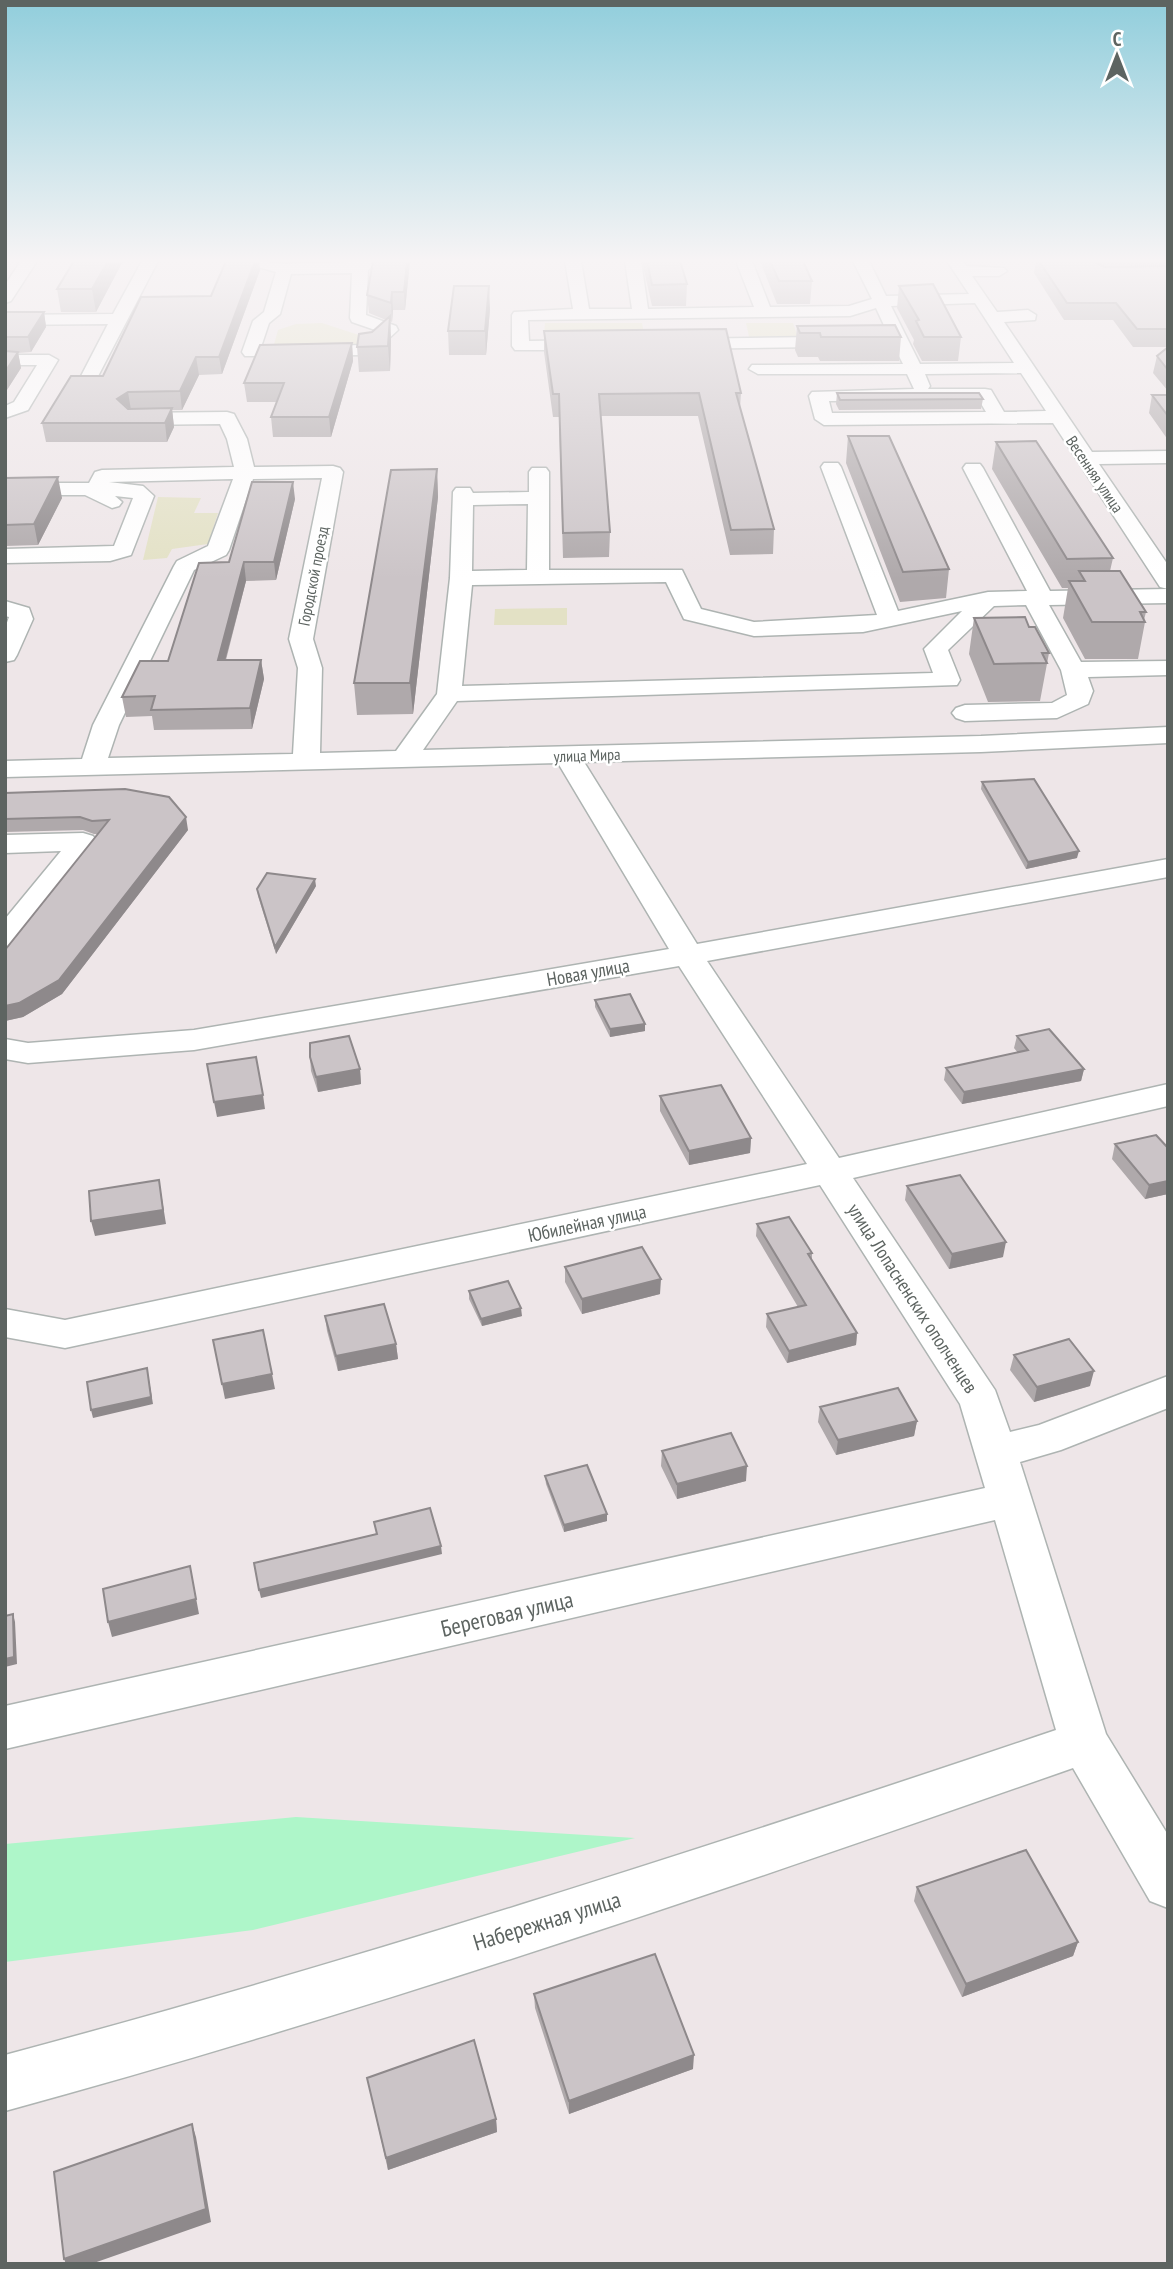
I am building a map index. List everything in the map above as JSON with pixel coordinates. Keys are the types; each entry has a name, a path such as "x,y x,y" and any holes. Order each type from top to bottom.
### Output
{"street":[{"path":"5,412 21,406 45,367"},
{"path":"89,378 95,367"},
{"path":"758,369 1025,368"},
{"name":"Весенняя улица","path":"1025,368 1168,582"},
{"path":"914,369 925,395"},
{"path":"998,417 985,394 818,396 824,419 1057,417"},
{"path":"92,768 106,725 186,566 218,550 245,473 237,439 227,418 131,419"},
{"path":"1084,458 1168,457"},
{"path":"831,467 890,619"},
{"path":"965,713 1056,710 1079,699 1081,691 973,468"},
{"name":"Городской проезд","path":"245,473 333,472 300,639 310,668 306,762"},
{"path":"538,577 539,472"},
{"path":"5,556 52,556 103,540 119,524 121,511 115,504 94,493 102,476 245,473"},
{"path":"5,489 96,489"},
{"path":"404,759 449,694 461,578 463,496 539,498"},
{"path":"461,578 674,575 692,614 754,629 863,625 988,599 1168,596"},
{"path":"981,744 948,680 936,649 988,599"},
{"path":"5,608 21,613 21,619 5,654"},
{"path":"1073,670 1168,668"},
{"path":"449,694 948,680"},
{"name":"улица Мира","path":"5,769 981,744 1168,735"},
{"name":"улица Лопасненских ополченцев","path":"567,756 688,955 832,1171 980,1401 1084,1742 1168,1883"},
{"path":"5,844 83,842 5,939"},
{"name":"Новая улица","path":"5,1049 28,1052 194,1040 688,955 1168,868"},
{"name":"Юбилейная улица","path":"5,1323 65,1334 832,1171 1168,1095"},
{"path":"997,1451 1046,1439 1168,1391"},
{"name":"Береговая улица","path":"5,1728 1008,1500"},
{"name":"Набережная улица","path":"5,2083 175,2037 715,1869 1084,1742"}],"shaded area":[{"path":"158,497 201,498 194,513 218,513 208,544 172,549 167,558 143,560"},
{"path":"567,608 567,625 494,625 495,609"},
{"path":"296,1817 635,1838 253,1930 5,1962 5,1844"}],"building":[{"path":"107,367 191,367 180,391 128,392 117,399 128,409 172,408 165,423 42,423 71,376 103,376"},
{"path":"251,367 345,367 329,417 271,417 284,383 244,383"},
{"path":"549,367 735,367 741,393 736,393 774,529 731,530 699,393 599,394 610,532 563,533 559,394 553,394"},
{"path":"837,393 979,393 983,399 840,400"},
{"path":"1152,395 1168,395 1168,416"},
{"path":"848,436 889,436 949,569 903,572"},
{"path":"1036,441 1113,558 1067,559 996,442"},
{"path":"437,469 410,683 354,683 391,470"},
{"path":"58,477 34,524 5,525 5,478"},
{"path":"252,482 293,482 274,562 244,562 218,660 261,660 250,708 151,710 155,696 122,697 140,661 168,661 199,563 229,562"},
{"path":"1079,571 1120,571 1146,612 1140,612 1145,622 1092,622 1069,581 1085,581"},
{"path":"1025,617 1029,627 1035,627 1049,653 1042,653 1047,663 994,664 974,618"},
{"path":"1034,779 1079,851 1028,862 982,782"},
{"path":"125,789 169,797 186,817 59,980 19,1003 5,1006 5,950 109,820 92,821 80,817 5,819 5,793"},
{"path":"267,873 315,879 275,947 257,889"},
{"path":"630,994 645,1024 610,1029 595,1000"},
{"path":"1049,1029 1084,1069 964,1092 946,1068 1028,1050 1017,1036"},
{"path":"349,1036 360,1069 316,1077 310,1057 310,1043"},
{"path":"256,1057 263,1095 214,1102 207,1064"},
{"path":"721,1085 751,1138 689,1151 660,1096"},
{"path":"1156,1135 1168,1148 1168,1181 1149,1185 1115,1144"},
{"path":"960,1175 1006,1242 952,1254 907,1186"},
{"path":"159,1180 163,1210 91,1221 89,1191"},
{"path":"789,1217 812,1253 808,1254 857,1333 789,1351 767,1314 806,1305 757,1224"},
{"path":"642,1247 661,1279 582,1299 565,1267"},
{"path":"508,1281 521,1308 481,1319 469,1291"},
{"path":"384,1304 396,1344 336,1356 325,1316"},
{"path":"263,1330 272,1374 222,1384 213,1340"},
{"path":"1069,1339 1094,1371 1037,1387 1014,1355"},
{"path":"147,1368 151,1397 91,1410 87,1382"},
{"path":"898,1388 917,1421 838,1440 820,1407"},
{"path":"731,1433 747,1466 677,1484 662,1451"},
{"path":"587,1465 607,1514 564,1525 545,1476"},
{"path":"430,1508 441,1546 259,1590 254,1563 377,1534 374,1522"},
{"path":"190,1566 196,1599 108,1622 103,1589"},
{"path":"13,1614 14,1657 5,1659 5,1616"},
{"path":"1026,1850 1078,1942 966,1984 917,1887"},
{"path":"655,1954 694,2055 569,2101 534,1994"},
{"path":"474,2040 496,2119 386,2158 367,2078"},
{"path":"192,2124 206,2209 64,2259 54,2172"}]}
